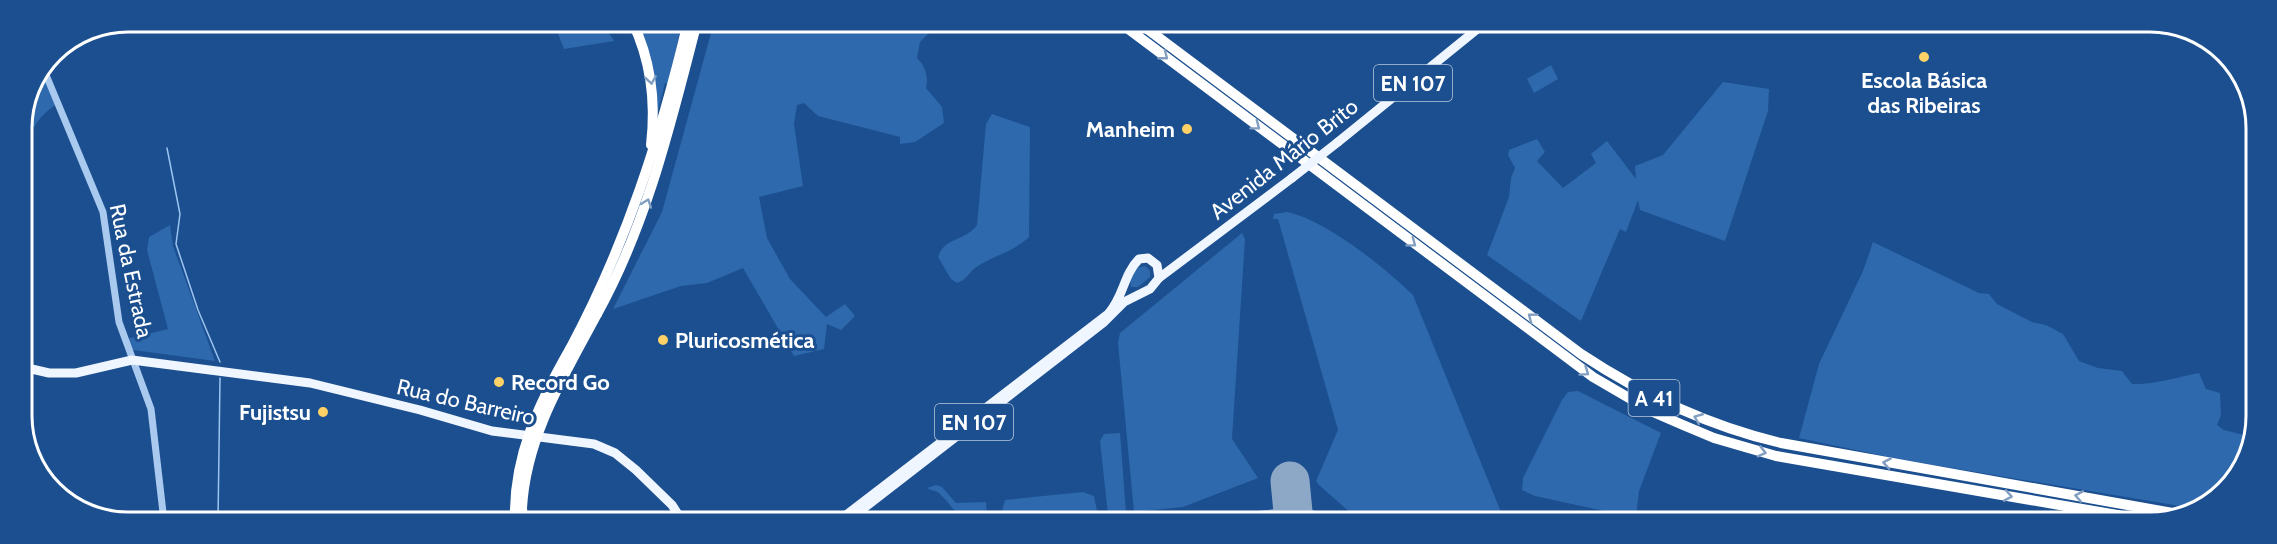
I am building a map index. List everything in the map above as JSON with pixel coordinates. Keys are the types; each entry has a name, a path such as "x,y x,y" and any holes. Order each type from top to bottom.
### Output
{"highway":[{"path":"636,32 646,58 652,94 652,135 646,172"},
{"path":"515,512 516,483 525,441 542,402 608,274 665,114 686,32"},
{"path":"522,512 526,472 536,435 625,256 653,185 694,32"},
{"name":"A 41","path":"1132,32 1563,357 1653,412 1714,438 1776,456 2100,512"},
{"name":"A 41","path":"1151,32 1581,354 1666,404 1716,425 1780,443 2162,511"}],"main road":[{"name":"Avenida Mário Brito","path":"1336,140 1467,32"},
{"name":"Avenida Mário Brito","path":"1159,278 1473,32"},
{"name":"Avenida Mário Brito","path":"1156,265 1167,266 1179,259 1290,176"},
{"path":"850,512 1108,314 1119,298 1123,284 1126,275 1139,259 1148,258 1156,265 1159,278 1150,289 1136,295 1126,290 1123,284"},
{"name":"EN 107","path":"859,512 1103,323 1124,302 1136,295"},
{"path":"32,369 49,373 76,373 132,360"},
{"name":"Rua do Barreiro","path":"132,360 340,390 516,436 594,444 615,453 636,470 676,512"}],"street":[{"name":"Rua da Estrada","path":"47,76 103,212 119,322 151,409 163,512"}],"shaded area":[{"path":"557,32 608,32 614,41 564,49"},
{"path":"639,32 680,32 668,84 665,83 658,111"},
{"path":"711,32 930,32 920,42 917,58 926,72 926,88 942,107 944,123 915,142 900,144 900,137 818,116 804,103 797,105 794,124 803,186 759,197 767,238 790,279 826,317 845,304 855,316 841,330 827,324 824,349 794,356 743,268 707,283 681,286 613,309 662,212"},
{"path":"1551,65 1558,79 1534,93 1527,79"},
{"path":"46,78 57,104 37,122 32,132 35,103"},
{"path":"1723,82 1769,89 1768,111 1725,241 1640,210 1638,200 1626,232 1620,229 1581,321 1487,255 1509,197 1511,178 1515,168 1508,155 1509,150 1537,139 1545,152 1537,161 1563,188 1596,163 1591,154 1607,141 1636,179 1635,166 1663,155"},
{"path":"992,114 1030,127 1029,237 975,268 965,279 957,283 951,279 938,257 945,246 967,234 977,225 986,124"},
{"path":"1287,212 1319,224 1354,246 1387,271 1413,295 1501,512 1350,512 1319,485 1316,481 1338,430 1278,219 1273,219 1274,214"},
{"path":"170,225 173,246 215,361 133,350 127,339 168,329 147,250 149,237"},
{"path":"1242,233 1245,239 1232,439 1258,478 1183,507 1134,512 1118,343 1120,333"},
{"path":"1873,242 1979,293 1989,294 1997,304 2032,322 2046,325 2063,334 2079,361 2098,368 2122,371 2132,384 2157,382 2199,373 2206,389 2220,393 2221,415 2217,425 2224,430 2244,435 2233,464 2213,489 2182,506 1898,459 1799,438 1819,364 1863,271"},
{"path":"1145,266 1150,271 1150,277 1138,287 1131,287 1130,280 1137,268"},
{"path":"1578,391 1661,433 1639,491 1637,512 1608,512 1535,496 1522,490 1523,478 1568,392"},
{"path":"1120,433 1126,512 1108,512 1100,441 1104,434"},
{"path":"936,485 942,487 956,503 986,502 987,512 956,512 939,493 927,488"},
{"path":"1083,492 1094,496 1097,512 1002,512 1005,500"}],"waterway":[{"path":"167,148 180,214 176,244 198,310 220,362"},
{"path":"218,512 220,378"}],"runway":[{"path":"1290,481 1293,512"}],"place":[{"name":"Escola Básica das Ribeiras","path":"1924,57"},
{"name":"Manheim","path":"1187,129"},
{"name":"Pluricosmética","path":"663,340"},
{"name":"Record Go","path":"499,382"},
{"name":"Fujistsu","path":"323,412"}]}
